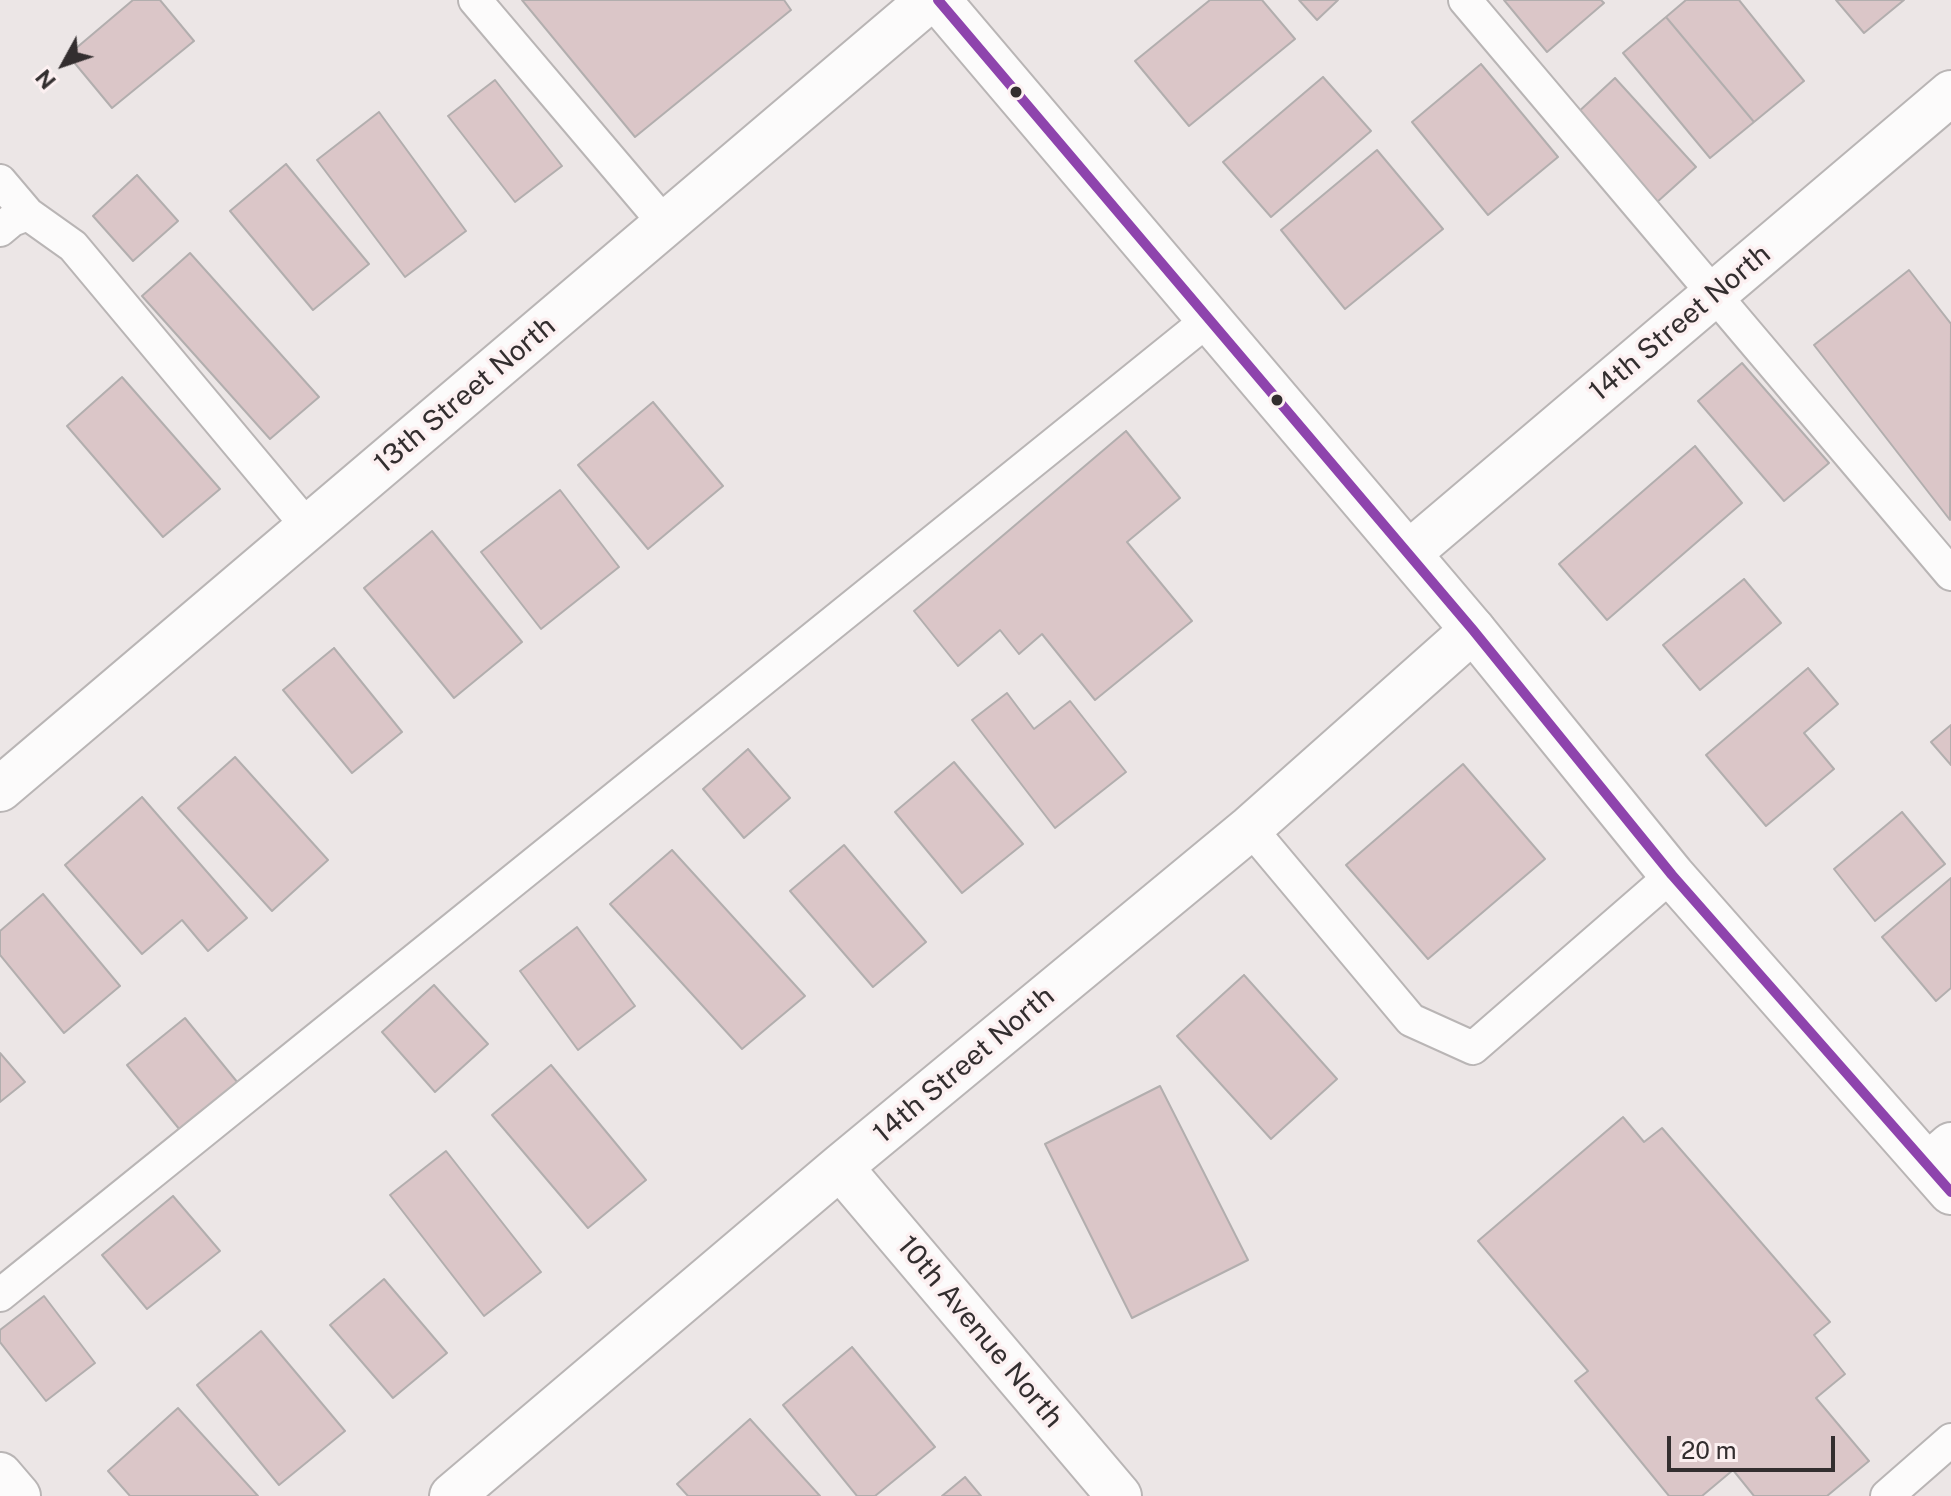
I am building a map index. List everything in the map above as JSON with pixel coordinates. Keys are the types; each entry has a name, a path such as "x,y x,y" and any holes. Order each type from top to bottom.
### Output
{"street":[{"name":"13th Street North","path":"0,789 929,0"},
{"path":"938,0 1409,553 1672,875 1943,1167"},
{"name":"14th Street North","path":"1409,553 1951,93"},
{"name":"14th Street North","path":"452,1496 840,1167 1250,828 1473,630"},
{"name":"10th Avenue North","path":"840,1167 1103,1490"},
{"path":"0,1475 18,1496"}],"lane":[{"path":"475,0 666,225"},
{"path":"1465,0 1951,574"},
{"path":"0,181 28,214 73,246 308,527"},
{"path":"0,230 12,220 28,214"},
{"path":"0,1295 1209,319"},
{"path":"1250,828 1411,1020 1473,1048 1672,875"},
{"path":"1887,1496 1951,1440"}],"building":[{"path":"133,0 160,0 194,41 112,108 68,55"},
{"path":"522,0 784,0 791,10 635,137"},
{"path":"1210,0 1262,0 1295,39 1189,126 1135,61"},
{"path":"1299,0 1338,0 1317,20"},
{"path":"1504,0 1601,0 1604,3 1547,52"},
{"path":"1686,0 1739,0 1804,81 1754,122 1666,17"},
{"path":"1836,0 1904,0 1864,33"},
{"path":"1666,17 1754,122 1710,158 1623,53"},
{"path":"1481,64 1558,157 1488,215 1412,122"},
{"path":"1323,77 1371,131 1271,217 1223,162"},
{"path":"1615,78 1696,167 1656,203 1575,115"},
{"path":"495,80 562,166 515,202 448,116"},
{"path":"379,112 466,231 405,277 317,160"},
{"path":"1377,150 1443,229 1345,309 1281,230"},
{"path":"286,164 369,264 313,310 230,211"},
{"path":"137,175 178,221 133,261 93,216"},
{"path":"190,253 319,397 270,439 142,296"},
{"path":"1909,270 1951,324 1950,520 1814,345"},
{"path":"1742,363 1829,463 1784,501 1698,401"},
{"path":"122,377 220,489 163,537 67,426"},
{"path":"653,402 723,486 648,549 578,465"},
{"path":"1126,431 1180,498 1127,542 1192,621 1095,700 1042,634 1019,654 1000,630 958,666 914,611"},
{"path":"1695,446 1742,503 1607,620 1559,564"},
{"path":"560,490 619,567 541,629 481,552"},
{"path":"432,531 522,642 454,698 364,588"},
{"path":"1744,579 1781,623 1700,690 1663,645"},
{"path":"334,648 402,732 352,773 283,690"},
{"path":"1808,668 1838,704 1804,733 1834,769 1766,826 1706,755"},
{"path":"1007,693 1034,729 1070,701 1126,772 1055,828 972,720"},
{"path":"1951,725 1951,765 1931,742"},
{"path":"748,749 790,798 744,838 703,789"},
{"path":"235,757 328,860 272,911 178,808"},
{"path":"954,762 1023,844 962,893 895,812"},
{"path":"1463,764 1545,859 1428,959 1346,865"},
{"path":"142,797 247,918 208,951 182,920 142,954 65,865"},
{"path":"1902,812 1945,864 1875,921 1834,869"},
{"path":"844,845 926,942 873,987 790,891"},
{"path":"672,850 805,996 742,1049 610,904"},
{"path":"1951,878 1951,988 1936,1001 1882,937"},
{"path":"43,894 120,986 64,1033 0,955 0,931"},
{"path":"577,927 635,1006 578,1050 520,971"},
{"path":"1244,975 1337,1079 1271,1139 1177,1036"},
{"path":"434,985 488,1044 435,1092 382,1032"},
{"path":"185,1018 238,1083 180,1130 127,1065"},
{"path":"0,1053 25,1082 0,1102"},
{"path":"551,1065 646,1180 588,1228 492,1115"},
{"path":"1160,1086 1248,1260 1132,1318 1045,1144"},
{"path":"1623,1117 1644,1142 1662,1128 1830,1322 1814,1335 1845,1374 1816,1398 1869,1461 1827,1496 1754,1496 1733,1470 1702,1496 1669,1496 1575,1381 1588,1371 1478,1241"},
{"path":"446,1151 541,1272 484,1316 390,1195"},
{"path":"173,1196 220,1251 147,1309 102,1255"},
{"path":"384,1279 447,1353 393,1398 330,1325"},
{"path":"44,1296 95,1363 46,1401 0,1342 0,1330"},
{"path":"261,1331 345,1431 279,1485 197,1385"},
{"path":"852,1347 935,1447 875,1496 857,1496 783,1405"},
{"path":"178,1408 258,1496 130,1496 108,1471"},
{"path":"750,1419 820,1496 688,1496 677,1484"},
{"path":"965,1477 981,1496 942,1496"}],"transit line":[{"name":"20","path":"938,0 1473,630 1672,875 1951,1192"}]}
